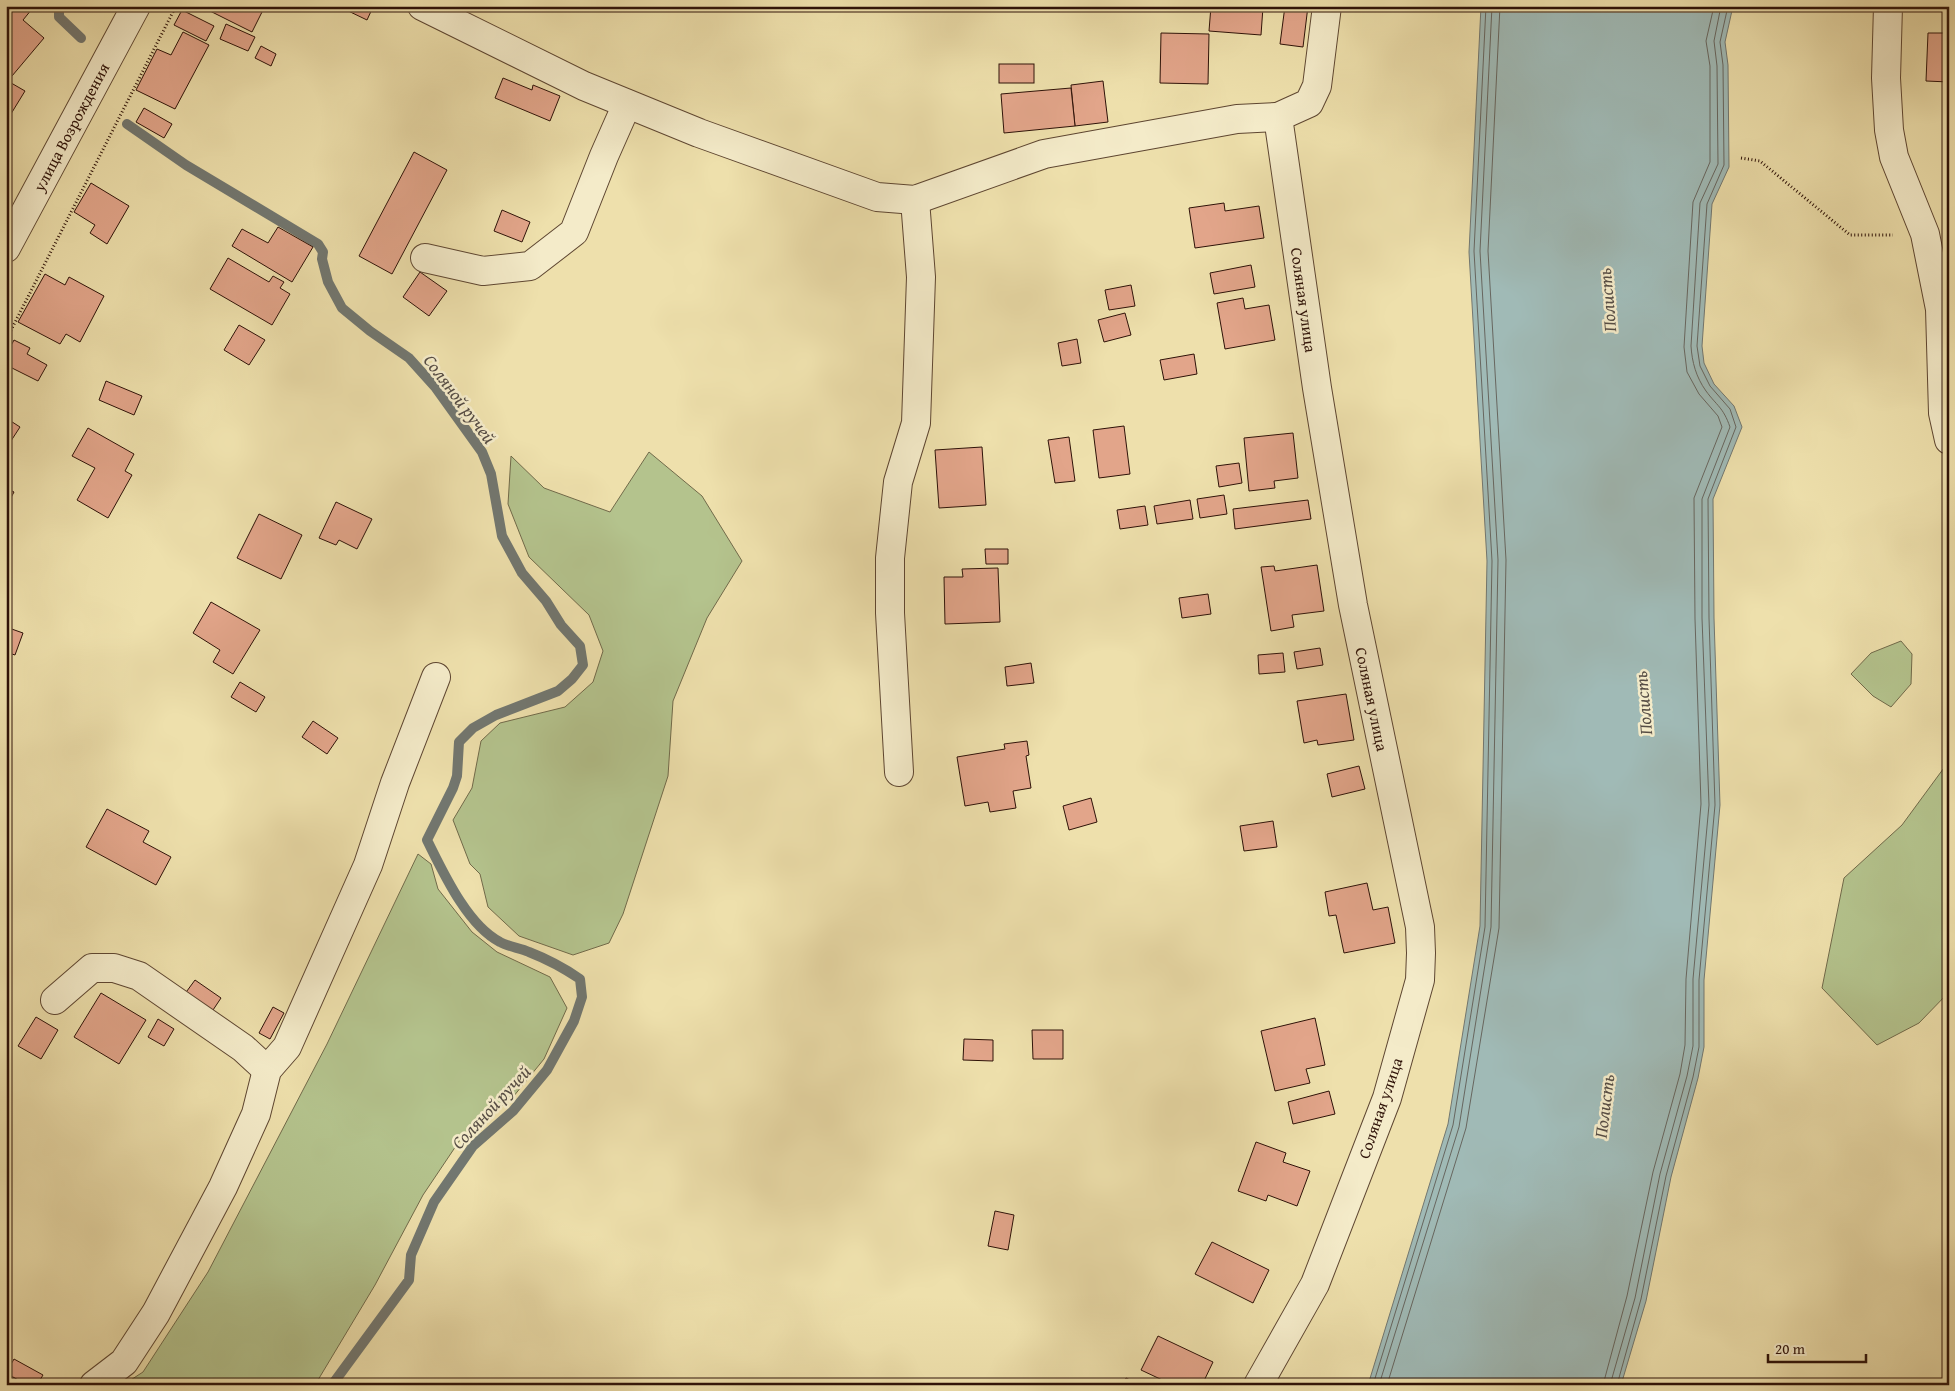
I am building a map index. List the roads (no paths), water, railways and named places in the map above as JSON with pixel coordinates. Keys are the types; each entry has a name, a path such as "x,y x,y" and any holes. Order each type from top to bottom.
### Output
{"street":[{"name":"улица Возрождения","path":"6,248 136,6"},
{"path":"422,6 584,86 699,133 877,196 914,200 1044,154 1237,119 1278,117 1309,103 1317,86 1327,6"},
{"path":"1888,6 1886,78 1889,130 1894,157 1937,232 1943,413 1949,440"},
{"path":"425,258 483,271 530,266 574,232 627,104"},
{"name":"Соляная улица","path":"1258,1385 1315,1284 1387,1098 1420,980 1421,953 1420,927 1350,585 1317,388 1278,117"},
{"path":"899,772 890,613 890,558 898,482 916,423 921,277 914,200"},
{"path":"94,1385 124,1362 156,1313 223,1187 256,1114 267,1070 286,1047 368,865 395,783 436,677"},
{"path":"55,1000 92,968 114,968 139,976 243,1048 267,1070"}],"water":[{"name":"Полисть","path":"1481,6 1733,6 1725,42 1728,65 1729,167 1712,204 1702,346 1704,363 1714,384 1734,406 1742,427 1713,499 1714,618 1720,805 1704,980 1704,1047 1698,1078 1671,1177 1646,1301 1621,1385 1368,1385 1448,1124 1480,926 1487,561 1469,252"}],"waterway":[{"name":"Соляной ручей","path":"59,6 59,17 81,38"},
{"name":"Соляной ручей","path":"127,124 186,165 318,244 323,252 322,259 328,282 342,308 370,331 409,358 436,388 482,452 491,474 502,536 522,573 546,601 561,625 580,646 583,665 572,679 558,691 496,715 473,728 459,742 457,776 427,840 457,897 488,934 503,944 526,951 562,967 580,979 582,997 574,1021 547,1070 513,1111 473,1146 434,1202 411,1255 409,1280 332,1385"}]}
